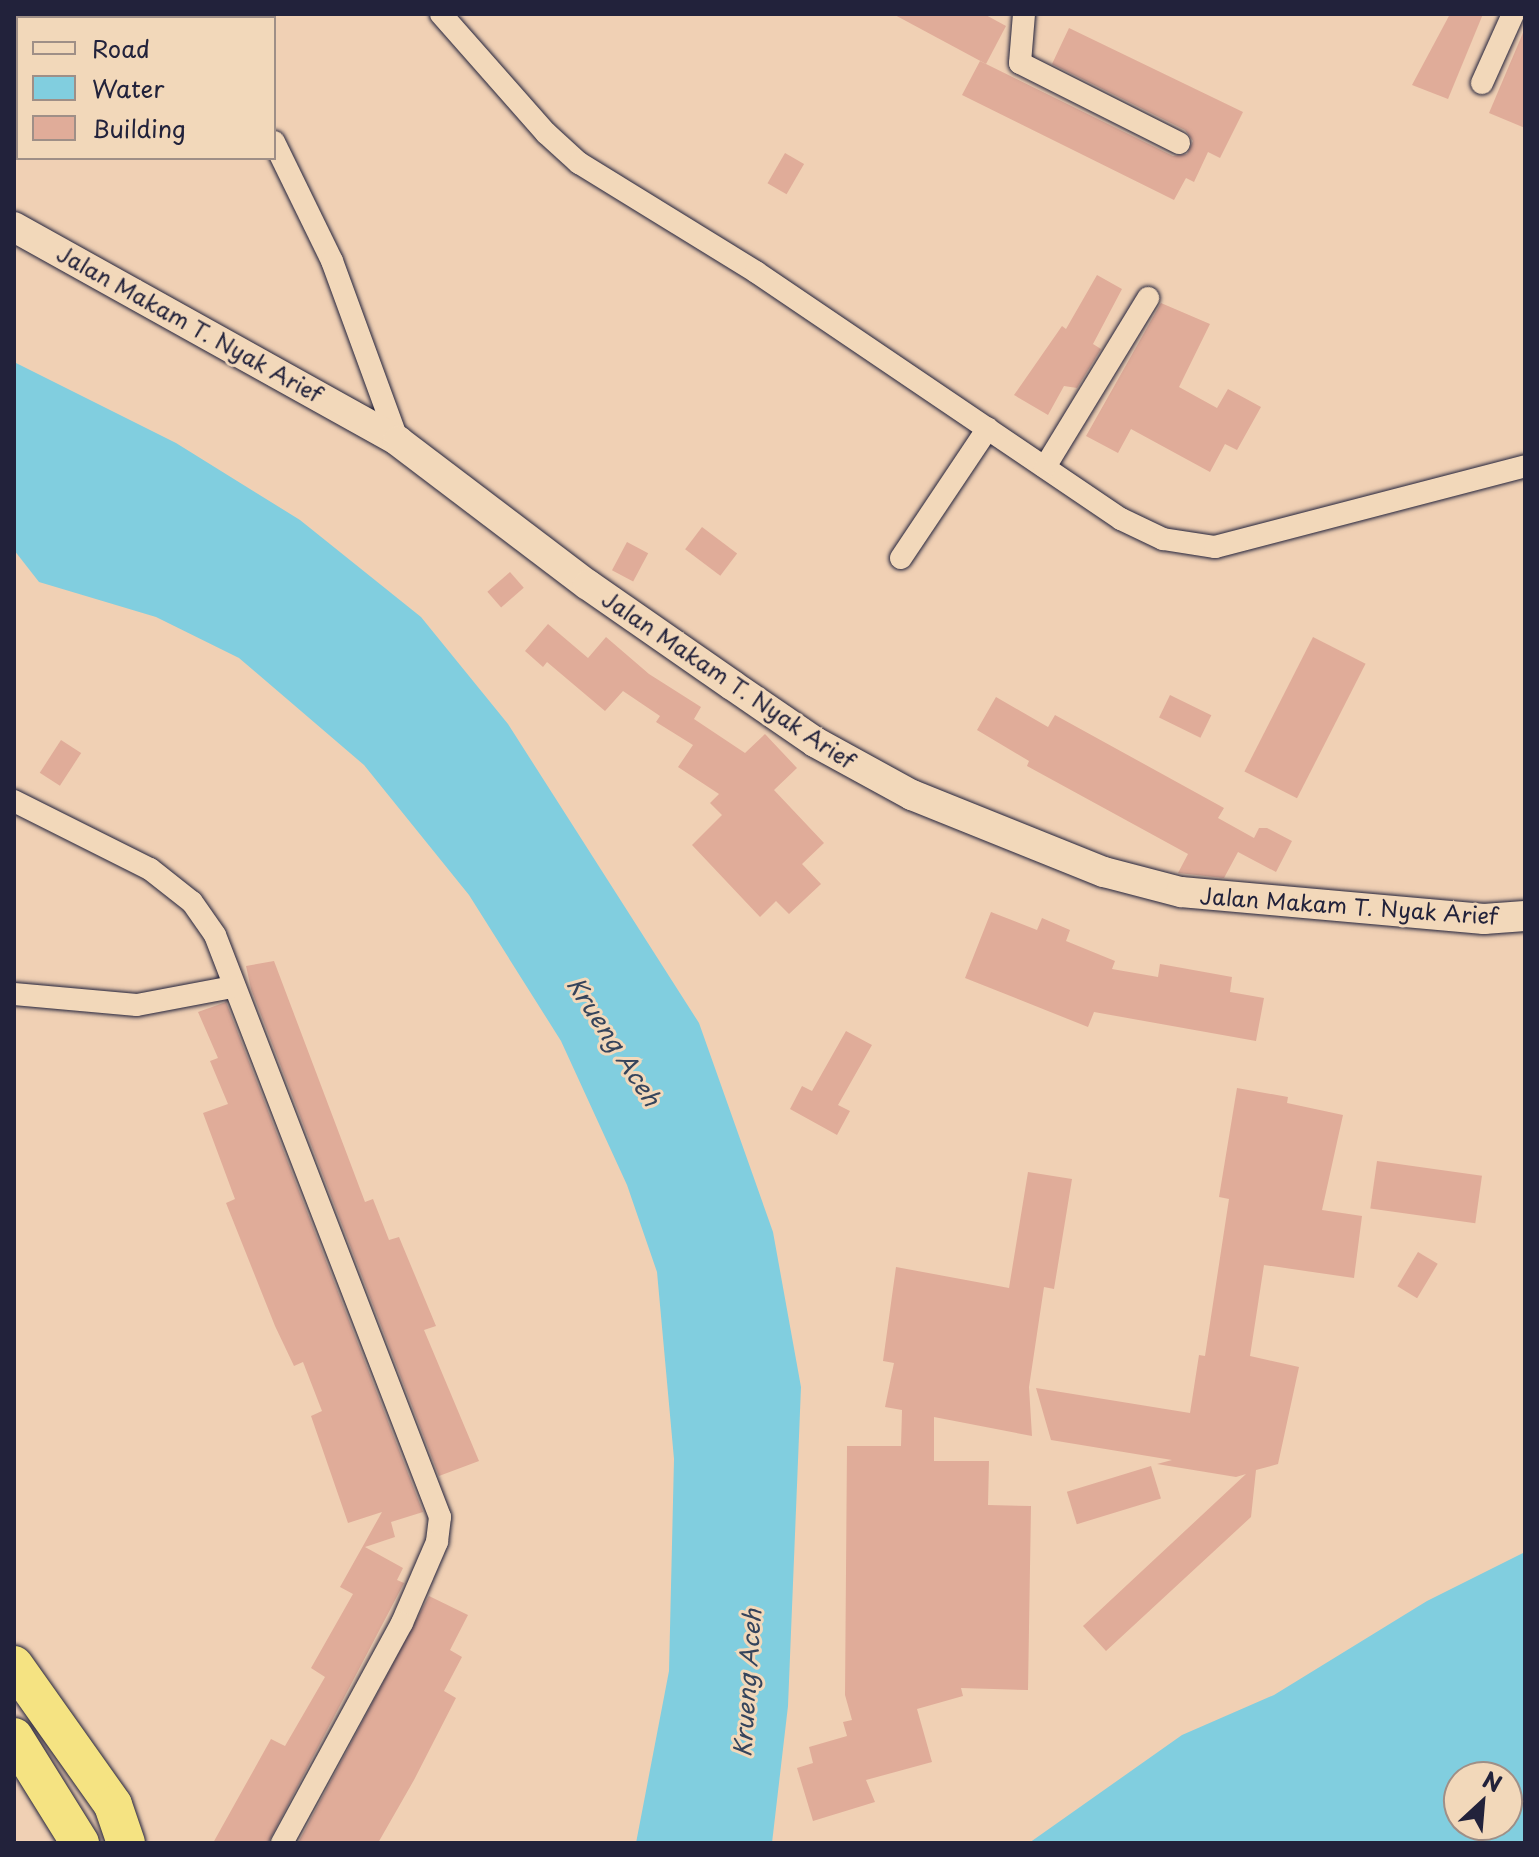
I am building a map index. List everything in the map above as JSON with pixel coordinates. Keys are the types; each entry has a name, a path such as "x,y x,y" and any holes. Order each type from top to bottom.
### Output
{"highway":[{"path":"14,1665 113,1805 126,1843"},
{"path":"14,1737 80,1843"}],"street":[{"path":"1024,14 1020,63 1179,143"},
{"path":"1482,83 1513,14"},
{"path":"444,15 546,133 579,163 756,272 1121,519 1163,539 1215,547 1525,466"},
{"path":"276,146 332,261 398,441"},
{"name":"Jalan Makam T. Nyak Arief","path":"14,227 398,441 588,585 815,742 912,795 1104,872 1181,892 1484,919 1525,916"},
{"path":"1045,467 1148,298"},
{"path":"901,558 988,428"},
{"path":"14,801 150,869 192,902 215,935 232,987 440,1517 437,1542 402,1623 282,1843"},
{"path":"14,994 137,1005 232,987"}],"water":[{"name":"Krueng Aceh","path":"14,362 176,443 300,520 421,617 508,724 699,1023 773,1232 801,1387 788,1706 772,1843 636,1843 669,1671 674,1459 657,1272 627,1185 561,1041 469,895 364,765 239,658 156,617 39,582 14,550"},
{"path":"1525,1552 1525,1843 1029,1843 1182,1735 1274,1695 1427,1601"}],"building":[{"path":"893,14 984,14 1006,26 986,64"},
{"path":"1450,14 1483,14 1448,99 1412,85"},
{"path":"1069,28 1243,112 1220,158 1208,152 1194,182 1186,178 1174,200 962,95 980,61 1173,156 1187,154 1193,141 1185,130 1052,64"},
{"path":"1525,28 1525,128 1489,113"},
{"path":"785,153 804,164 787,194 768,183"},
{"path":"1097,275 1122,289 1093,344 1101,349 1077,388 1064,386 1048,415 1014,395 1062,326 1066,329"},
{"path":"1161,303 1210,324 1179,387 1217,408 1228,389 1261,407 1237,450 1225,444 1210,472 1131,429 1118,453 1086,436"},
{"path":"702,527 737,553 720,576 685,549"},
{"path":"627,542 648,553 633,582 612,570"},
{"path":"510,572 524,588 501,608 487,592"},
{"path":"548,624 588,658 606,637 649,674 701,707 694,719 745,753 765,734 797,768 774,790 824,843 802,864 821,884 789,914 776,901 760,917 692,845 722,815 710,803 719,794 678,767 693,745 656,722 660,716 623,691 605,711 547,662 543,667 525,651"},
{"path":"1313,637 1366,664 1297,798 1244,772"},
{"path":"1170,695 1211,715 1200,738 1159,717"},
{"path":"996,697 1048,727 1055,715 1224,808 1218,818 1254,838 1259,828 1267,828 1292,841 1276,872 1238,852 1224,878 1178,873 1188,854 1027,766 1029,761 977,730"},
{"path":"61,740 81,753 60,786 40,773"},
{"path":"991,912 1037,930 1042,918 1070,930 1066,941 1115,961 1112,969 1158,977 1160,964 1232,977 1230,992 1264,998 1256,1041 1094,1012 1088,1027 965,978"},
{"path":"274,961 365,1202 373,1199 389,1240 399,1237 436,1326 424,1330 479,1461 439,1476 251,989 246,966"},
{"path":"226,1002 423,1512 391,1522 395,1537 365,1547 403,1568 397,1580 404,1583 268,1843 213,1843 271,1739 285,1746 325,1677 311,1668 353,1594 340,1587 382,1512 348,1523 311,1416 322,1411 303,1362 294,1366 275,1326 226,1203 235,1199 203,1113 228,1104 210,1061 218,1058 198,1012"},
{"path":"846,1031 872,1045 838,1105 850,1111 837,1135 790,1109 802,1086 812,1091"},
{"path":"1237,1088 1288,1097 1287,1103 1343,1115 1322,1210 1362,1216 1354,1278 1264,1265 1250,1356 1299,1367 1278,1464 1256,1470 1251,1517 1106,1651 1083,1626 1246,1474 1236,1477 1157,1464 1172,1460 1051,1440 1036,1388 1190,1413 1199,1355 1205,1356 1229,1199 1219,1197"},
{"path":"1377,1161 1482,1176 1475,1223 1370,1209"},
{"path":"1028,1172 1072,1179 1054,1289 1044,1287 1029,1387 1032,1436 934,1417 934,1461 989,1461 988,1505 1031,1506 1028,1690 961,1688 963,1696 917,1709 932,1762 866,1780 875,1802 813,1821 797,1768 813,1763 809,1747 847,1736 843,1722 852,1720 845,1695 847,1446 901,1446 902,1410 885,1407 894,1363 883,1361 896,1267 1009,1288"},
{"path":"1418,1252 1438,1264 1417,1298 1397,1286"},
{"path":"1151,1466 1161,1499 1077,1524 1067,1492"},
{"path":"429,1596 468,1615 450,1650 462,1657 444,1691 456,1698 414,1780 378,1843 298,1843"}]}
